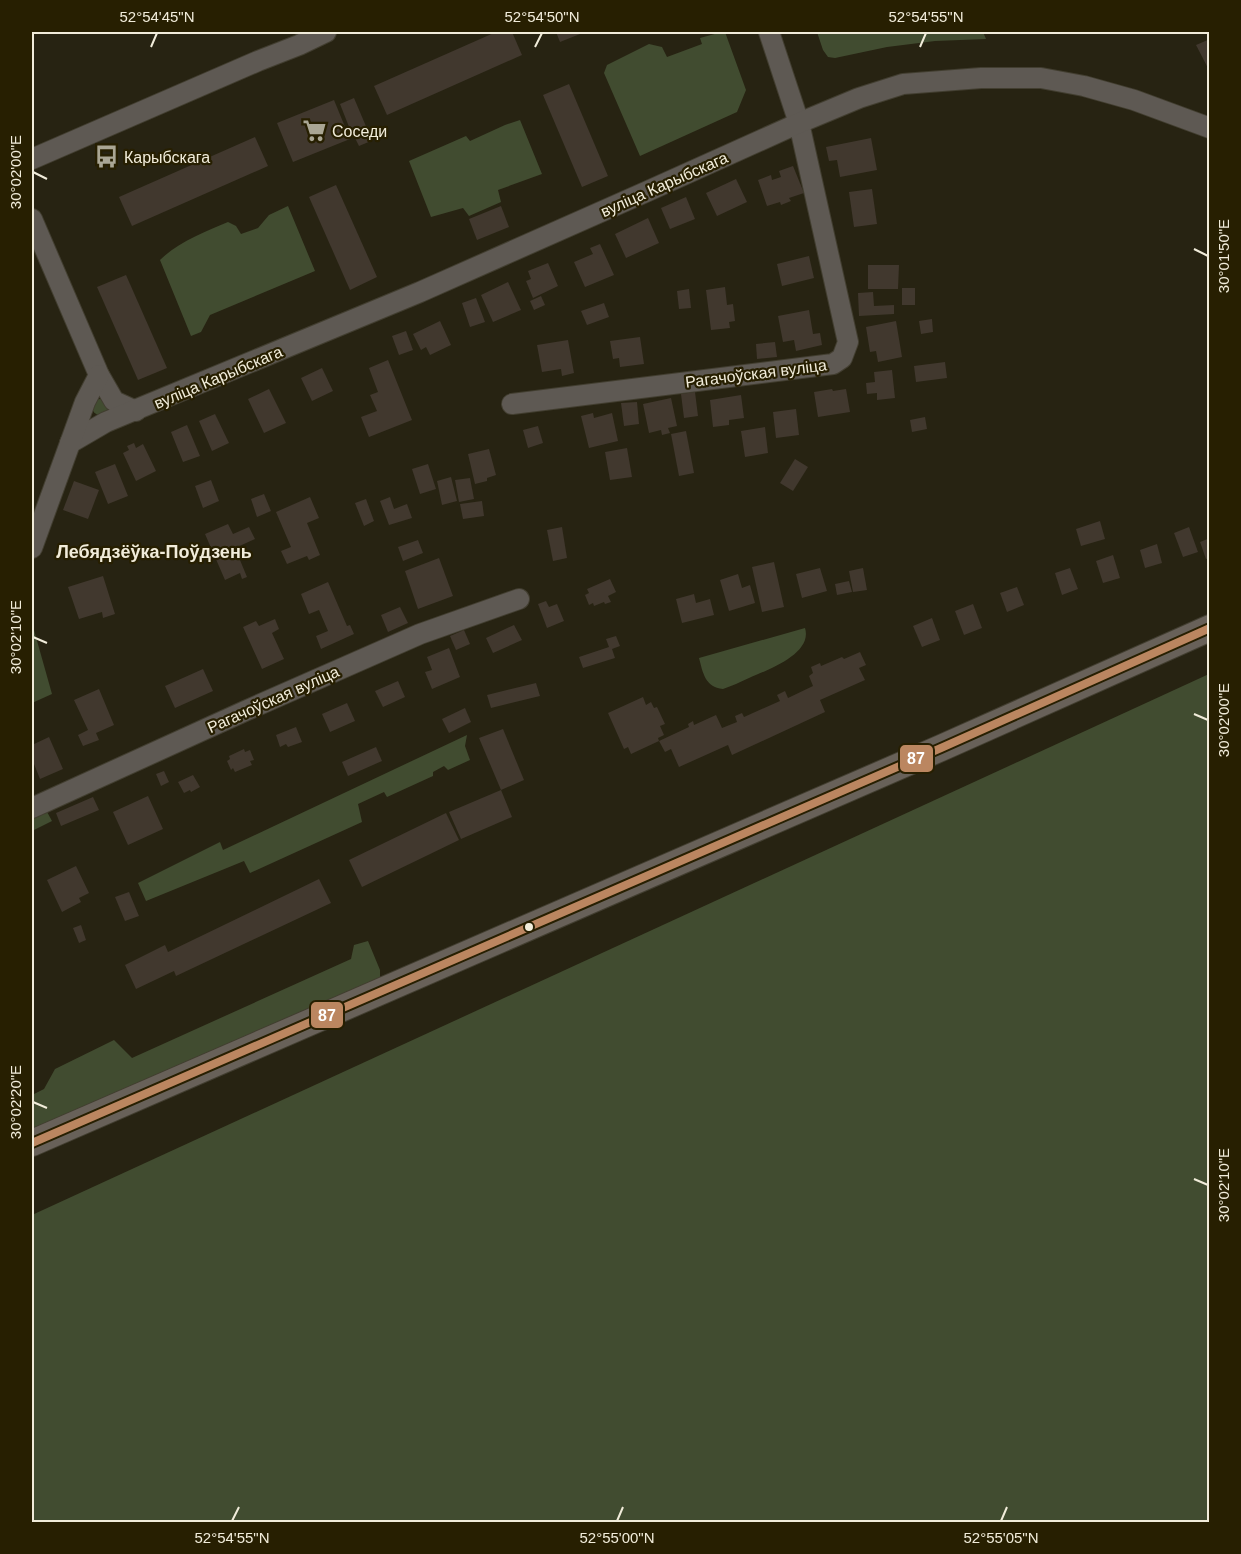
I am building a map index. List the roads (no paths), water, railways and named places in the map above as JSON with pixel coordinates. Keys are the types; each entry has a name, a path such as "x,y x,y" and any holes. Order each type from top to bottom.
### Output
{"main road":[{"path":"32,1143 941,748 1209,628"}],"street":[{"path":"32,159 326,32"},
{"name":"Рагачоўская вуліца","path":"512,404 833,364 842,358 848,342 799,123 769,32"},
{"name":"вуліца Карыбскага","path":"70,443 106,422 420,292 799,123 859,98 903,84 981,78 1041,78 1084,86 1134,100 1209,128"},
{"path":"32,219 99,375 114,401 114,415 106,422 95,423 90,421 83,407 99,375"},
{"path":"32,548 87,397 97,392 107,394 114,401 136,411"},
{"name":"Рагачоўская вуліца","path":"32,808 410,639 519,599"}],"place":[{"name":"Соседи","path":"314,131"},
{"name":"Карыбскага","path":"106,157"}],"district":[{"name":"Лебядзёўка-Поўдзень","path":"154,552"}]}
